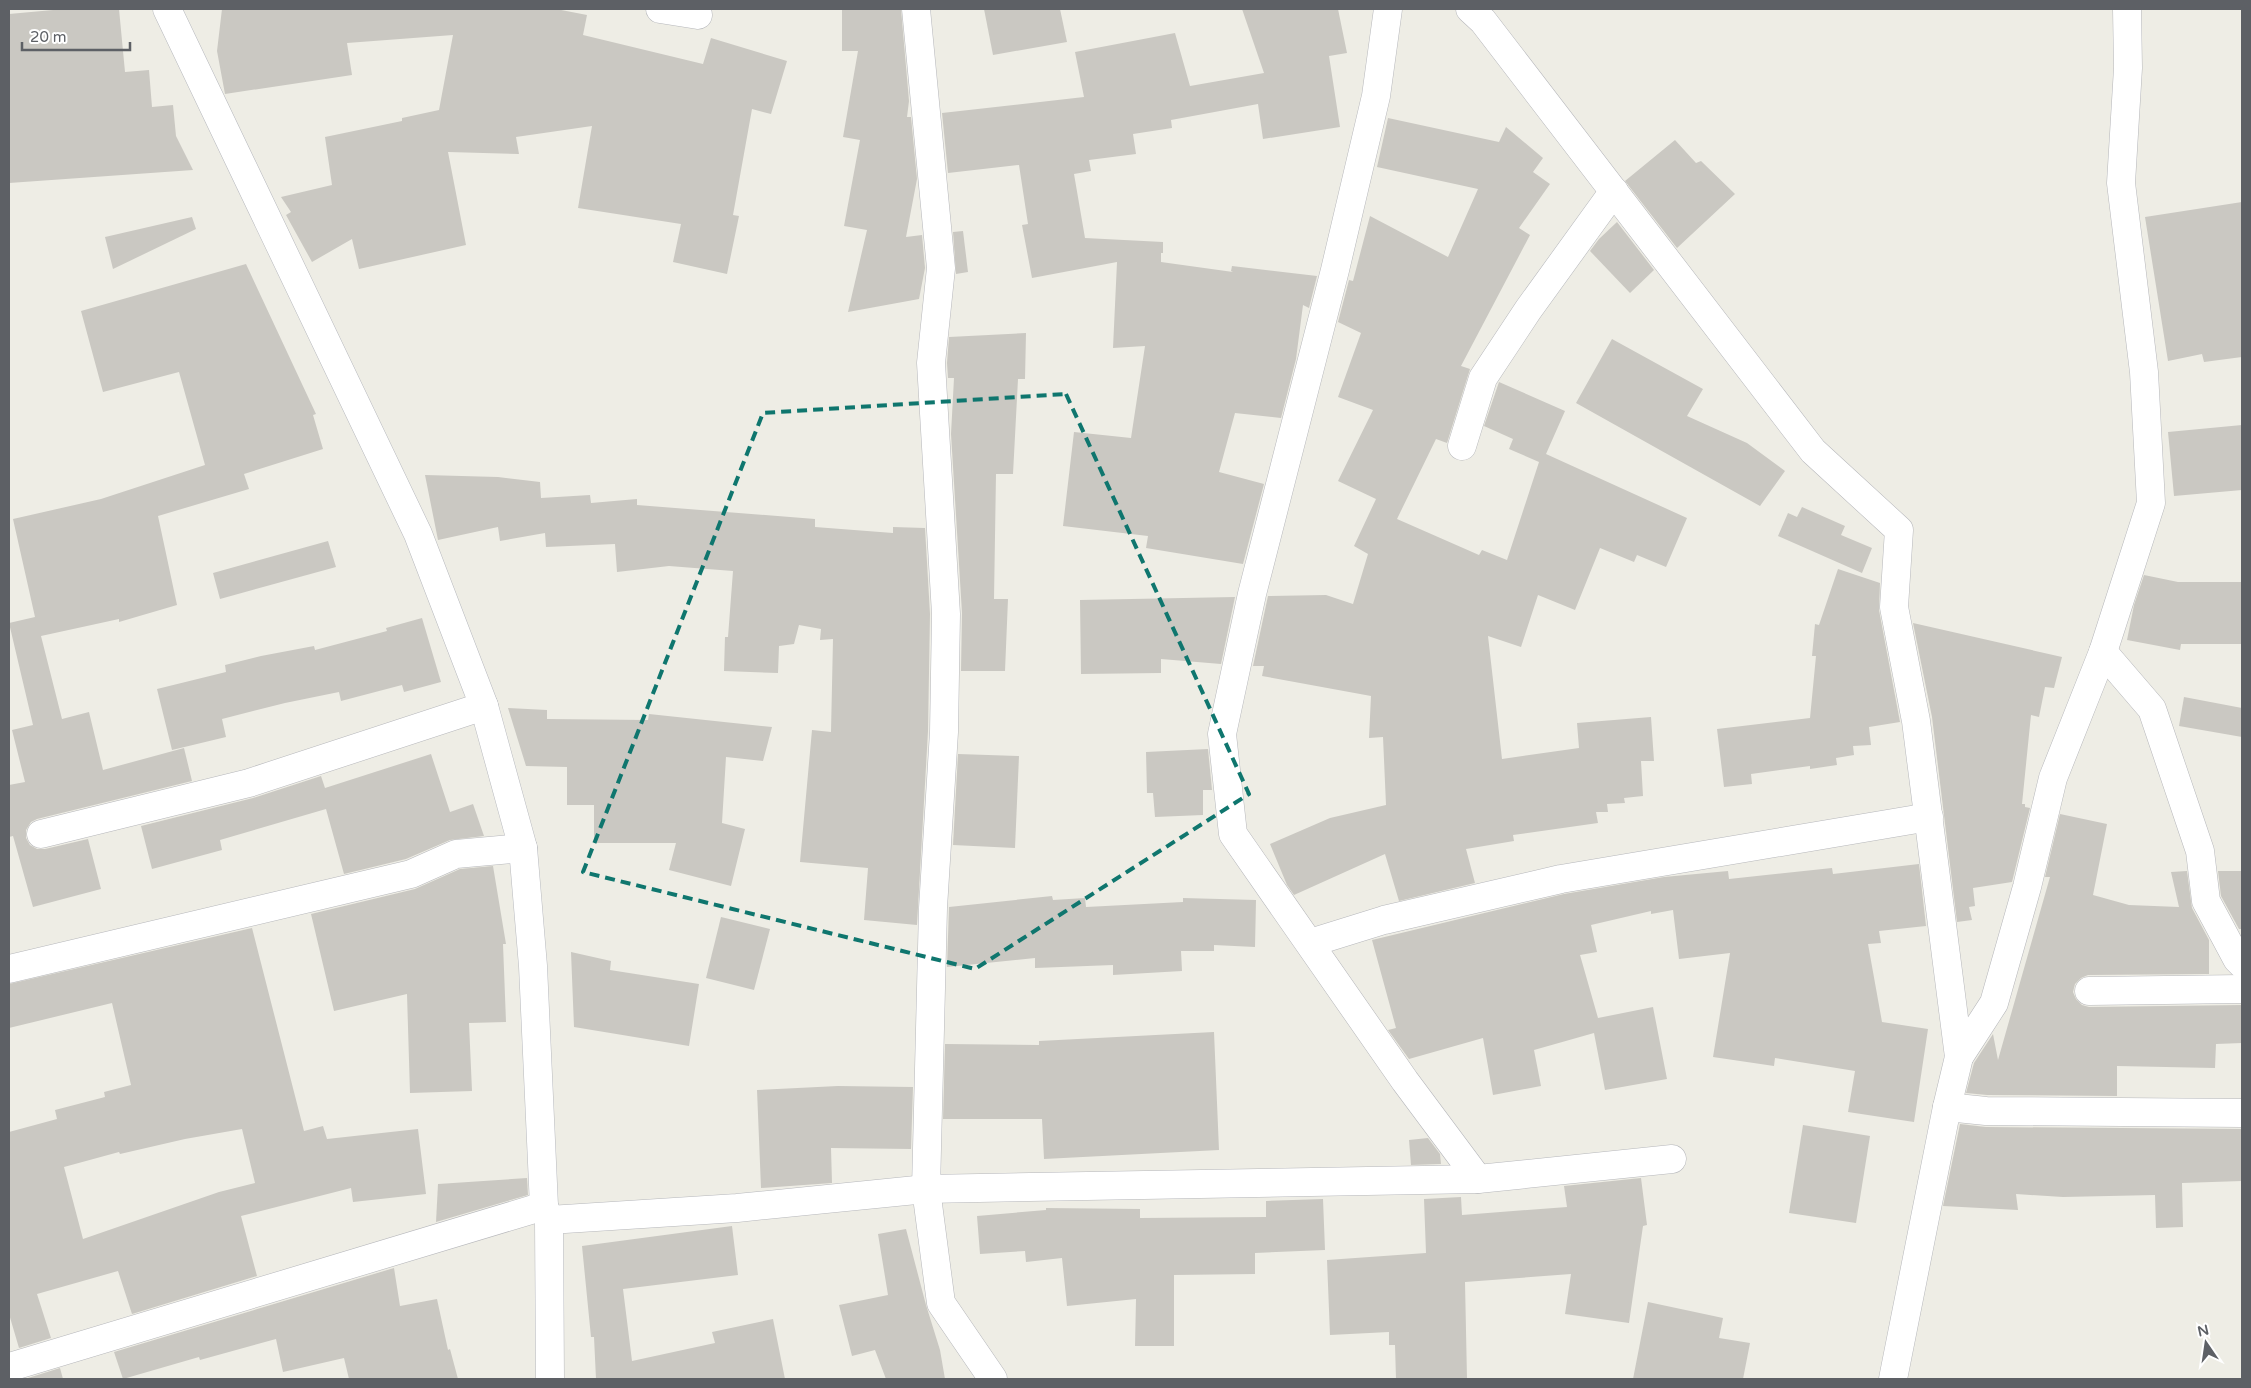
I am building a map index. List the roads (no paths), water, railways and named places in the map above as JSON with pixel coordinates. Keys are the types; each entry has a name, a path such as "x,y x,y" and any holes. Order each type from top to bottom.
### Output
{"street":[{"path":"168,9 418,534 484,706 523,848 533,966 546,1213 550,1379"},
{"path":"660,9 698,14"},
{"path":"916,9 941,268 930,363 946,614 944,732 933,908 926,1189 941,1303 993,1379"},
{"path":"1388,9 1376,96 1335,270 1252,594 1222,734 1233,834 1405,1081 1478,1179"},
{"path":"1470,9 1483,21 1813,451 1899,530 1894,606 1916,721 1959,1057"},
{"path":"1893,1379 1946,1107 1959,1057 1994,1003 2028,887 2053,778 2103,652 2151,503 2144,372 2120,183 2128,68 2128,9"},
{"path":"1462,446 1484,378 1528,310 1614,191"},
{"path":"2103,652 2152,709 2200,850 2206,901 2237,959 2242,964"},
{"path":"41,834 249,784 484,706"},
{"path":"1310,944 1384,920 1561,879 1929,816"},
{"path":"9,969 411,874 456,854 523,848"},
{"path":"2089,991 2242,988"},
{"path":"1946,1107 1986,1111 2242,1112"},
{"path":"9,1367 546,1213 737,1208 926,1189 1478,1179 1672,1159"}]}
